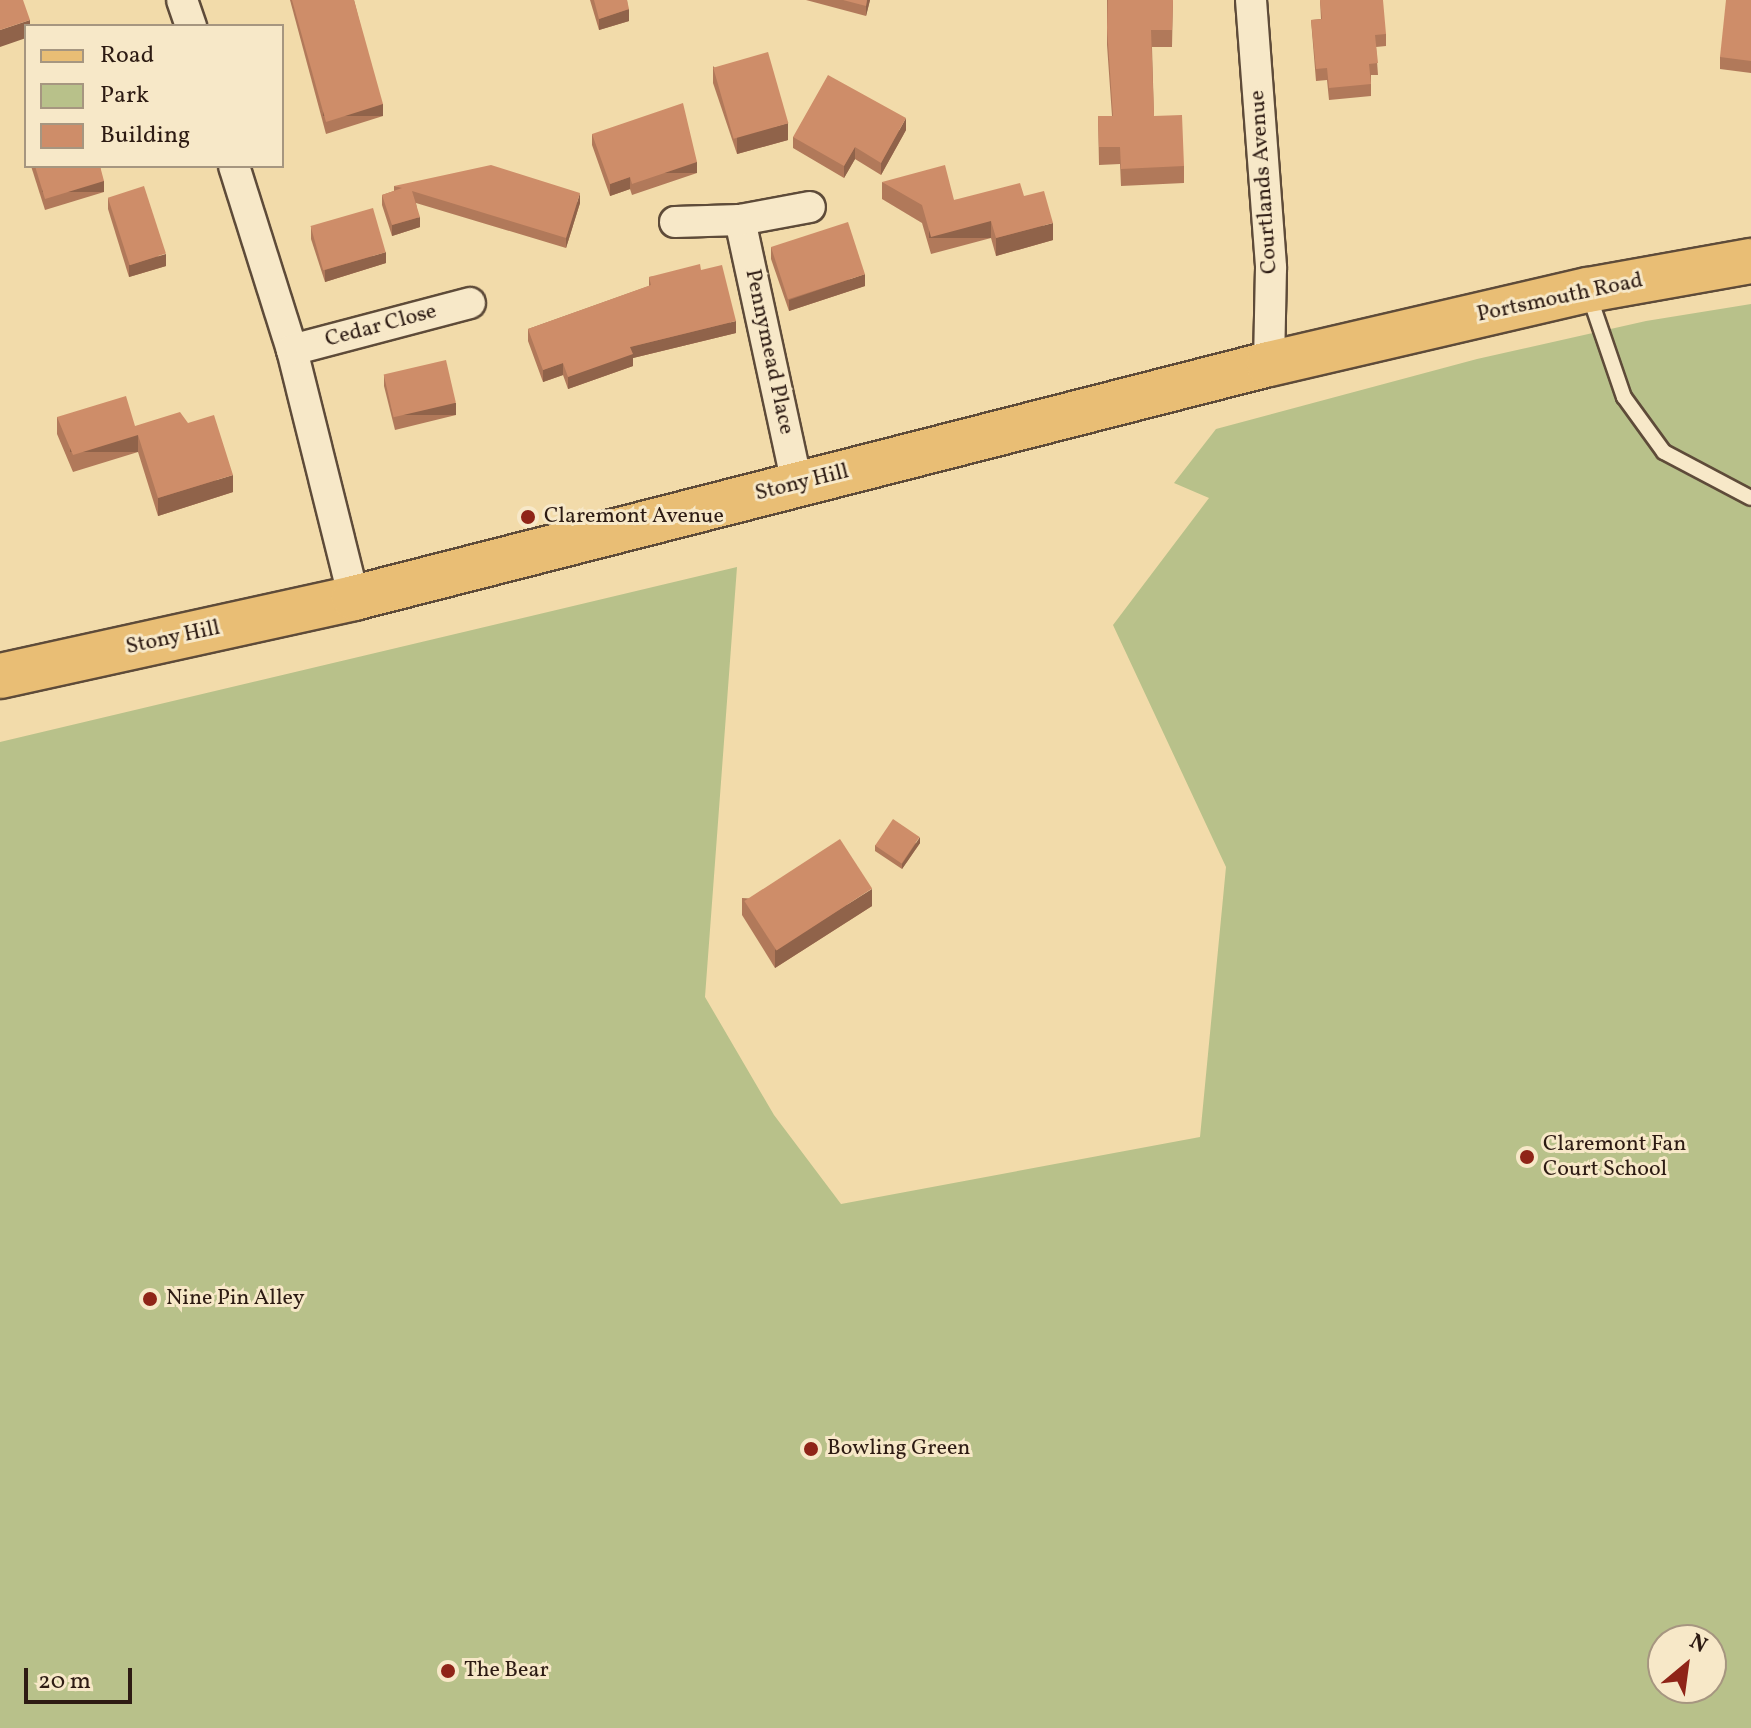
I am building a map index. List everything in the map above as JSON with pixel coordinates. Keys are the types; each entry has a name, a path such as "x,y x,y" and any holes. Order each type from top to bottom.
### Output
{"main road":[{"name":"Portsmouth Road","path":"1370,341 1588,290 1751,261"},
{"name":"Stony Hill","path":"0,676 354,598 1269,364 1370,341"}],"street":[{"path":"182,0 190,24"},
{"name":"Courtlands Avenue","path":"1251,0 1271,268 1269,364"},
{"path":"235,168 292,350 354,598"},
{"path":"675,222 740,220 810,207"},
{"name":"Pennymead Place","path":"740,220 797,484"},
{"name":"Cedar Close","path":"292,350 470,303"}],"lane":[{"path":"1588,290 1624,397 1664,452 1751,498"}],"green space":[{"path":"1751,304 1751,1728 0,1728 0,742 737,567 705,997 774,1115 841,1204 1200,1137 1226,867 1113,625 1209,498 1174,483 1216,429 1477,359 1646,321"}],"building":[{"path":"0,0 23,0 30,20 0,30"},
{"path":"292,0 354,0 383,104 326,122"},
{"path":"594,0 627,0 629,9 599,19"},
{"path":"843,0 867,0 866,6"},
{"path":"1108,0 1173,0 1172,30 1151,30 1154,116 1182,115 1184,166 1121,169 1120,147 1099,147 1098,116 1113,116"},
{"path":"1320,0 1383,0 1386,34 1375,35 1378,63 1369,64 1371,84 1329,88 1327,68 1316,69 1311,20 1322,19"},
{"path":"1726,0 1751,0 1751,61 1720,57"},
{"path":"768,52 788,123 734,139 713,68"},
{"path":"828,75 906,118 881,163 855,147 844,166 793,137"},
{"path":"683,103 697,162 632,184 630,177 610,184 592,134"},
{"path":"491,165 580,193 566,238 412,191 420,217 392,225 382,195 402,188 394,186"},
{"path":"945,165 954,200 1020,183 1024,196 1044,191 1053,223 996,238 991,221 931,237 922,205 882,182"},
{"path":"36,168 101,168 104,181 45,199"},
{"path":"144,186 166,254 130,265 108,198"},
{"path":"373,208 386,252 323,270 311,226"},
{"path":"848,222 865,274 788,299 771,247"},
{"path":"700,264 701,270 722,265 736,321 630,347 633,354 568,377 563,363 543,370 528,329 651,285 649,277"},
{"path":"446,360 456,403 394,417 384,374"},
{"path":"126,396 135,426 180,412 188,423 214,415 233,475 158,498 138,435 73,455 57,417"},
{"path":"893,819 920,837 902,863 875,846"},
{"path":"840,839 872,888 777,951 744,901"}],"place":[{"name":"Claremont Avenue","path":"528,517"},
{"name":"Claremont Fan Court School","path":"1527,1157"},
{"name":"Nine Pin Alley","path":"150,1299"},
{"name":"Bowling Green","path":"811,1449"},
{"name":"The Bear","path":"448,1671"}]}
